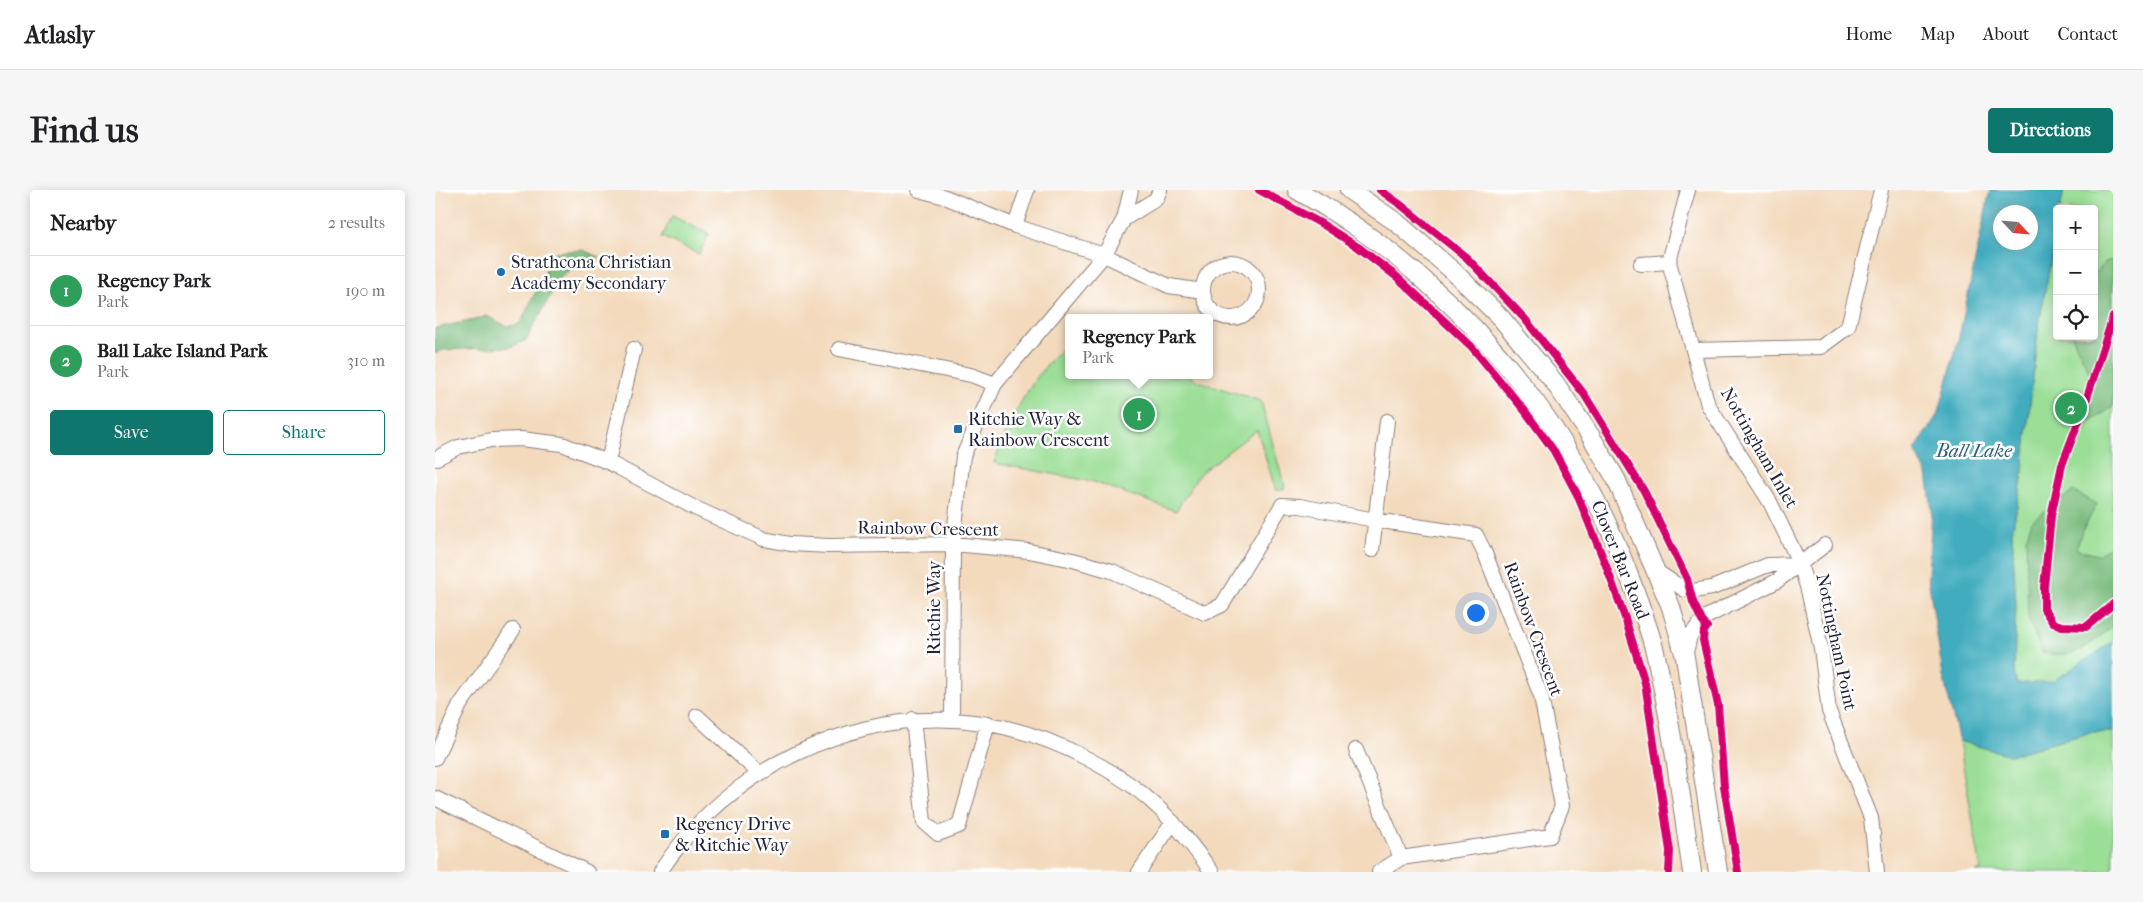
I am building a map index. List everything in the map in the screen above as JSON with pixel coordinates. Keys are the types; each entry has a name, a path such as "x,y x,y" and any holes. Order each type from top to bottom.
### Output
{"main road":[{"name":"Clover Bar Road","path":"1297,190 1328,208 1395,254 1444,297 1492,346 1522,382 1580,468 1616,539 1654,650 1670,725 1692,872"},
{"name":"Clover Bar Road","path":"1349,190 1396,222 1453,271 1501,318 1555,383 1590,435 1616,479 1671,607 1685,657 1718,872"}],"street":[{"path":"919,190 945,197 1015,226 1104,254 1169,286 1203,291"},
{"path":"1015,226 1027,190"},
{"name":"Ritchie Way","path":"952,720 953,544 963,456 995,384 1104,254 1124,218 1131,190"},
{"name":"Ritchie Way","path":"1124,218 1156,198 1160,190"},
{"path":"1641,264 1669,262 1688,190"},
{"path":"1694,350 1821,347 1848,327 1881,190"},
{"path":"1225,262 1235,262 1244,265 1252,271 1257,279 1259,297 1249,312 1233,319 1215,314 1209,308 1203,291 1204,281 1216,266 1225,262"},
{"name":"Nottingham Inlet","path":"1669,262 1708,405 1770,502 1800,564"},
{"path":"608,462 634,349"},
{"path":"839,349 971,375 995,384"},
{"path":"1372,550 1387,421"},
{"name":"Rainbow Crescent","path":"435,459 458,447 491,440 521,439 562,444 608,462 695,508 764,539 790,544 829,546 953,544 1029,551 1073,560 1112,571 1205,613 1223,605 1282,505 1300,506 1375,520 1476,535 1541,696 1561,806 1550,836 1401,858 1379,872"},
{"path":"1685,657 1690,636 1704,618 1777,581 1825,545"},
{"path":"1656,571 1685,590 1693,591 1712,588 1768,565 1800,564"},
{"name":"Nottingham Point","path":"1800,564 1821,648 1829,711 1871,818 1877,872"},
{"path":"435,758 460,705 513,630"},
{"path":"697,716 759,773"},
{"path":"913,720 924,822 939,834 959,826 988,723"},
{"path":"661,872 678,845 715,806 759,773 805,750 848,732 913,720 952,720 988,723 1016,729 1065,747 1105,768 1152,802 1173,822 1212,872"},
{"path":"1356,750 1401,858"},
{"path":"435,798 587,872"},
{"path":"1139,872 1173,822"}],"green space":[{"path":"2064,190 2113,190 2113,642 2053,681 2017,685 2014,671 2016,605 2012,532 2022,480 2038,329 2053,250 2053,340 2098,340 2098,205 2061,205"},
{"path":"672,216 709,234 699,254 662,237"},
{"path":"583,250 599,257 574,266 560,278 526,340 511,347 443,350 435,354 435,329 486,316 507,326 517,325 522,320 555,252"},
{"path":"2113,260 2113,407 2085,425 2092,378 2074,340 2098,340 2098,270 2105,262"},
{"path":"1065,347 1065,379 1195,379 1261,401 1285,488 1276,491 1257,430 1200,473 1176,511 1094,482 994,463 1015,413 1033,383"},
{"path":"2073,491 2097,504 2081,534 2076,549 2098,555 2113,545 2113,626 2081,650 2064,655 2042,652 2028,618 2026,538 2032,521"},
{"path":"2092,732 2113,732 2113,872 1975,872 1981,870 1959,741 2010,755"}],"water":[{"name":"Ball Lake","path":"1990,190 2064,190 2061,205 2053,205 2053,250 2038,329 2022,480 2012,532 2016,605 2014,671 2016,684 2053,681 2113,642 2113,732 2092,732 2010,755 1959,741 1943,676 1928,577 1932,510 1927,474 1915,450 1939,412 1959,337"}],"cycle path":[{"path":"1259,190 1322,224 1358,247 1397,277 1471,346 1525,411 1554,451 1577,494 1605,563 1625,618 1645,683 1670,851 1669,872"},
{"path":"1380,190 1467,258 1525,319 1584,394 1644,491 1687,579 1693,602 1707,627 1704,631 1703,640 1718,705 1724,786 1738,872"},
{"path":"2113,317 2084,407 2062,465 2051,516 2044,587 2044,609 2053,623 2062,626 2086,627 2113,604"}],"place":[{"name":"Strathcona Christian Academy Secondary","path":"501,272"},
{"name":"Ball Lake Island Park","path":"2071,408"},
{"name":"Regency Park","path":"1139,414"},
{"name":"Ritchie Way & Rainbow Crescent","path":"958,429"},
{"name":"Regency Drive & Ritchie Way","path":"665,834"}]}
